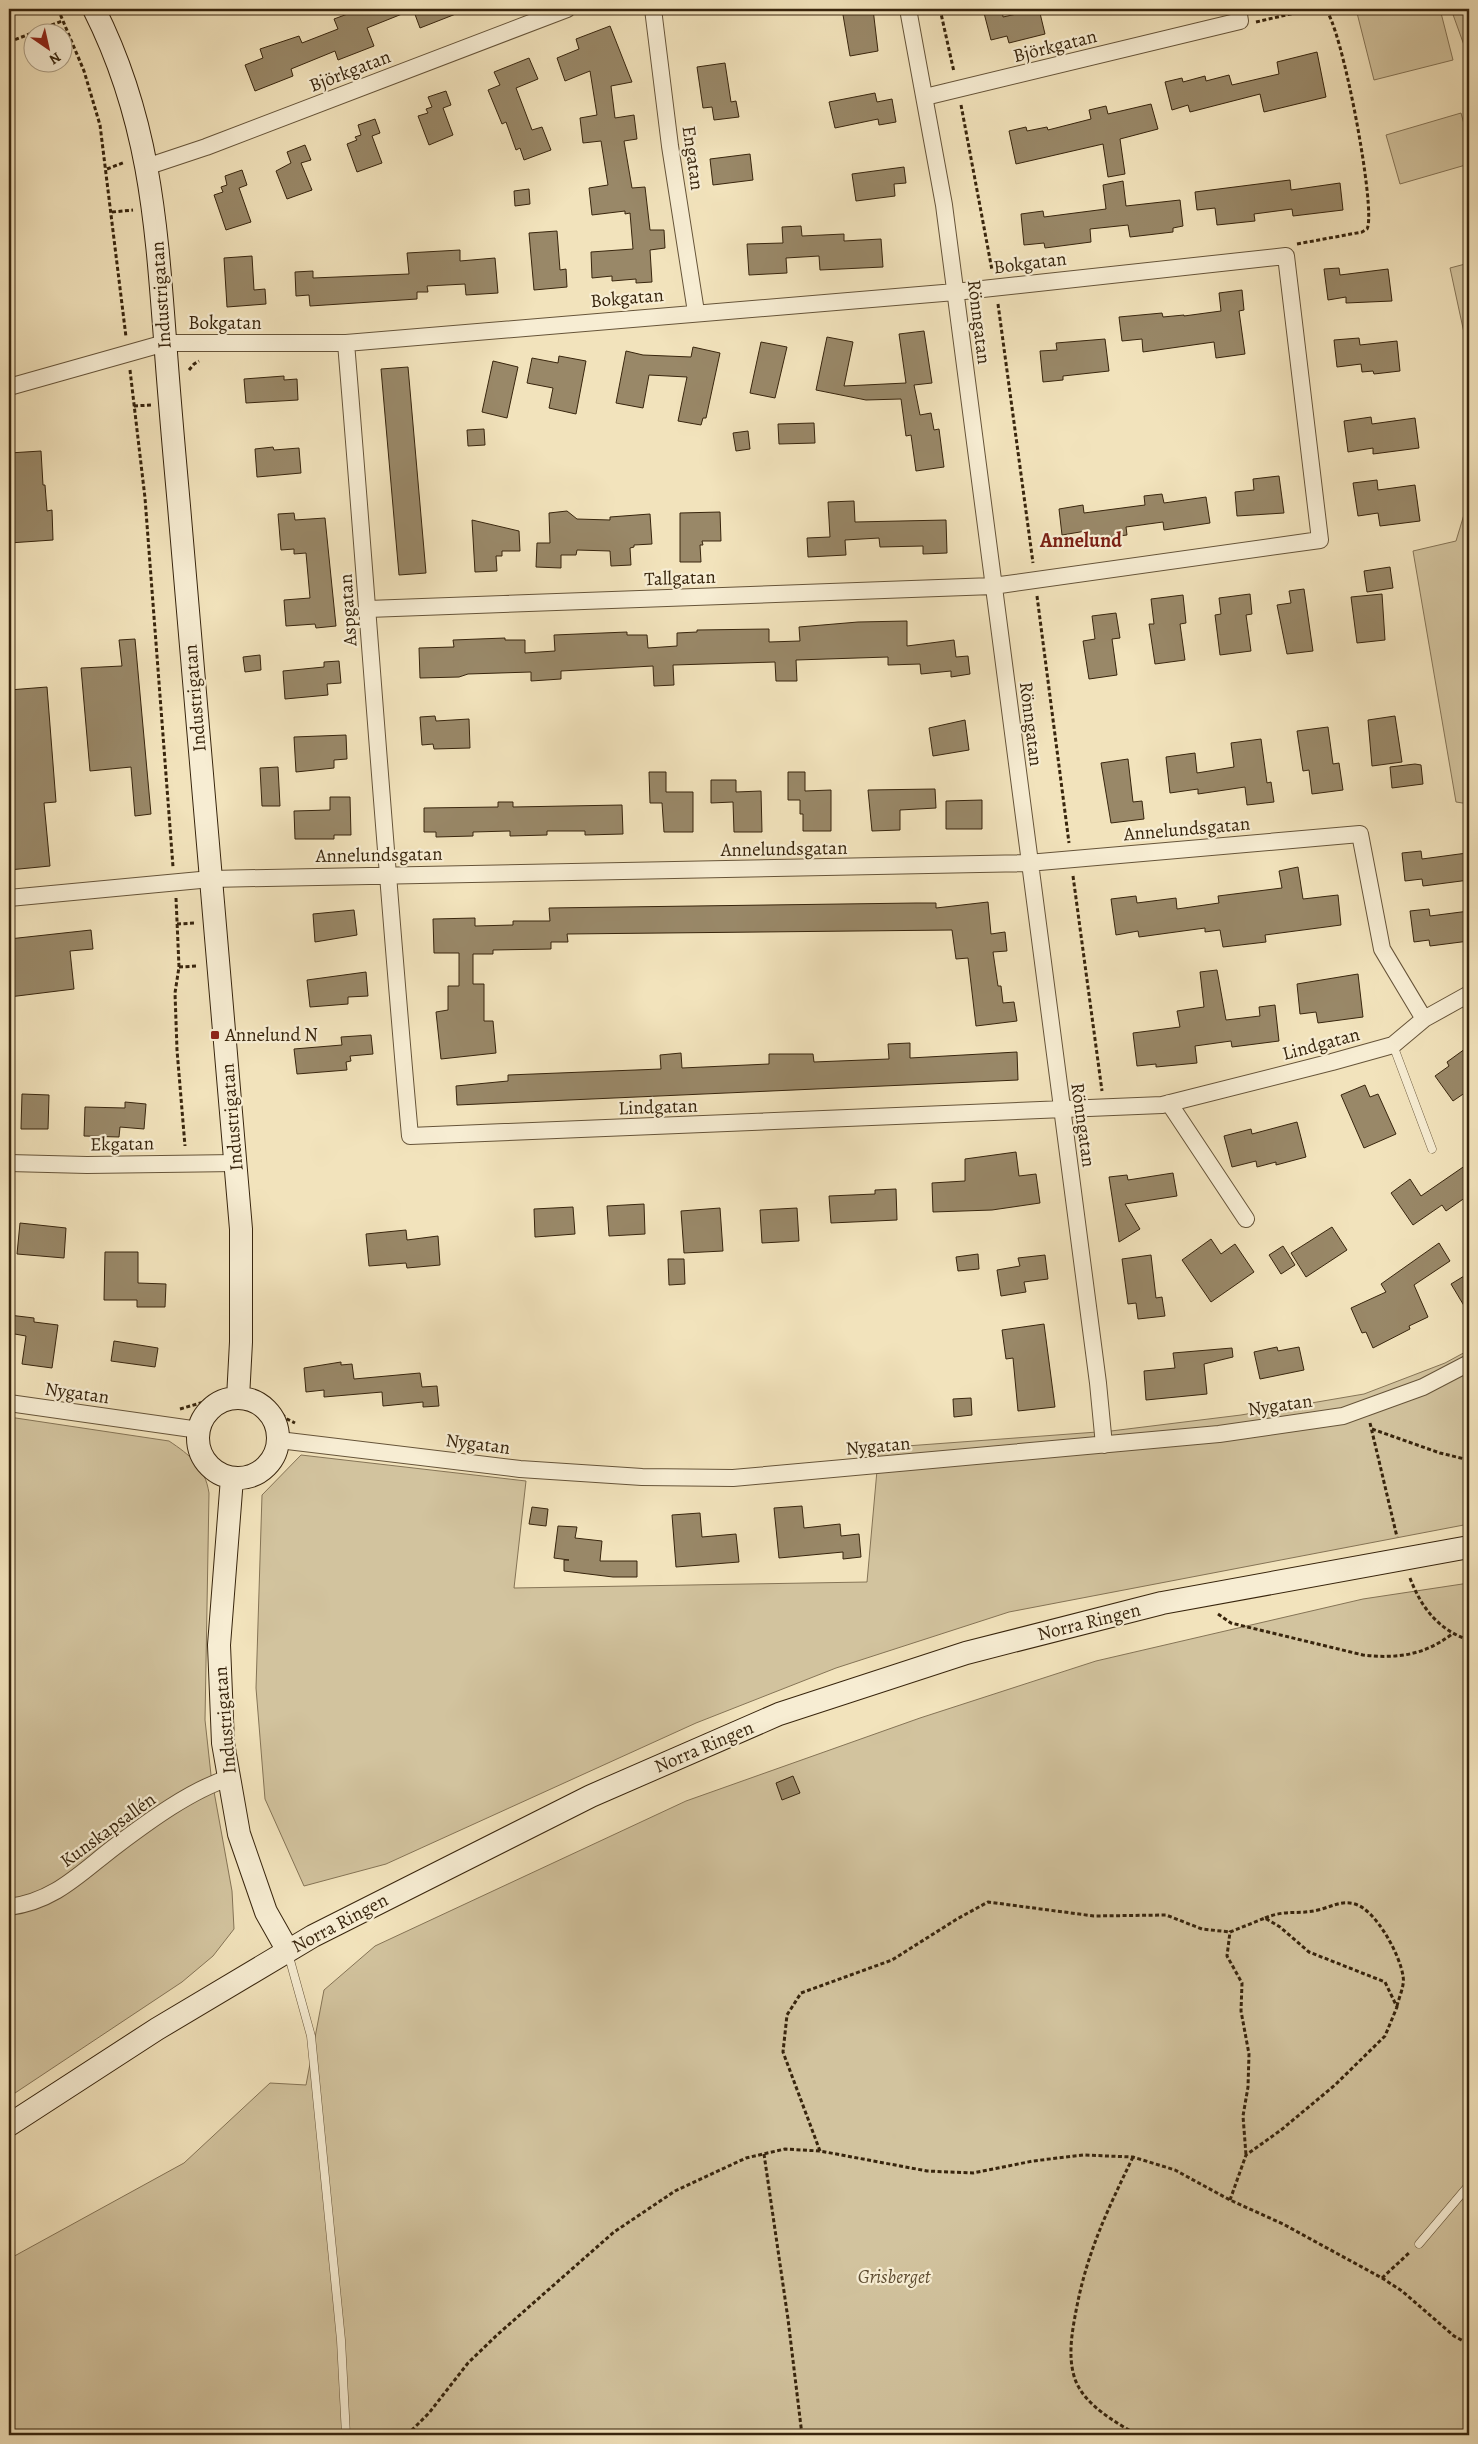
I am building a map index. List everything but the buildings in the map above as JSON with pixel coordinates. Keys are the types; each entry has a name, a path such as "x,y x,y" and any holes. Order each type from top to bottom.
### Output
{"street":[{"name":"Industrigatan","path":"94,9 112,45 128,89 143,146 158,244 241,1229 241,1342 237,1392"},
{"name":"Björkgatan","path":"146,167 215,144 567,9"},
{"name":"Engatan","path":"653,9 670,146 696,312"},
{"name":"Rönngatan","path":"908,9 944,205 1028,863 1098,1383 1104,1445"},
{"name":"Björkgatan","path":"925,97 1239,15"},
{"name":"Bokgatan","path":"9,387 165,343 346,343 696,312 955,292 1286,256"},
{"path":"993,586 1320,540 1286,256"},
{"name":"Aspgatan","path":"346,343 368,609 386,875"},
{"name":"Tallgatan","path":"368,609 993,586"},
{"name":"Annelundsgatan","path":"9,898 211,879 1028,863 1360,834 1382,949 1424,1019"},
{"name":"Lindgatan","path":"386,875 410,1136 1061,1110 1169,1103 1393,1045 1424,1019 1469,994"},
{"path":"1169,1103 1246,1219"},
{"name":"Ekgatan","path":"9,1163 87,1165 236,1163"},
{"name":"Nygatan","path":"279,1440 520,1469 642,1477 724,1478 890,1466 1228,1433 1344,1416 1423,1387 1469,1363"},
{"path":"237,1392 270,1413 279,1440 273,1459 261,1471 247,1478 232,1478 218,1473 205,1461 199,1445 200,1420 211,1407 237,1392"},
{"name":"Nygatan","path":"9,1404 199,1430"},
{"name":"Industrigatan","path":"232,1478 219,1646 223,1743 239,1834 266,1912 288,1951"},
{"name":"Norra Ringen","path":"9,2125 157,2029 339,1922 591,1796 779,1714 966,1652 1162,1603 1469,1547"},
{"name":"Kunskapsallén","path":"9,1907 50,1896 154,1820 207,1786 229,1778"}],"lane":[{"path":"1393,1045 1432,1149"},
{"path":"288,1951 311,2036 341,2340 346,2435"},
{"path":"1419,2244 1469,2185"}],"path":[{"path":"58,9 84,72 100,125 128,354 145,508 174,883 179,967 175,993 177,1060 187,1163"},
{"path":"940,9 958,89 995,287 1104,1108"},
{"path":"1239,15 1267,20 1312,9"},
{"path":"1286,256 1294,245 1362,232 1369,225 1366,182 1353,105 1335,29 1330,14 1325,9"},
{"path":"9,42 22,37"},
{"path":"166,1426 172,1414 182,1408 204,1402 216,1396 237,1392 267,1399 287,1419 310,1434 311,1444"},
{"path":"1366,1408 1398,1537"},
{"path":"1371,1429 1440,1453 1469,1460"},
{"path":"1408,1575 1423,1605 1439,1624 1452,1634 1469,1640"},
{"path":"1200,1596 1214,1610 1231,1622 1363,1655 1392,1657 1416,1654 1434,1646 1452,1634"},
{"path":"820,2151 783,2052 787,2015 801,1993 892,1960 988,1902 1094,1916 1166,1915 1202,1929 1230,1932 1281,1912 1316,1910 1339,1902 1356,1904 1370,1914 1385,1932 1395,1951 1404,1977 1397,2007 1386,2036 1335,2085 1281,2130 1246,2155"},
{"path":"1265,1918 1280,1927 1309,1952 1385,1982 1397,2007"},
{"path":"1230,1932 1227,1956 1242,1983 1241,2011 1249,2054 1248,2086 1243,2116 1246,2155 1230,2200"},
{"path":"407,2435 429,2413 468,2363 614,2232 676,2191 746,2158 785,2149 820,2151 928,2171 973,2173 1033,2161 1083,2155 1133,2157 1175,2170 1230,2200 1283,2224 1382,2278 1402,2291 1454,2336 1469,2344"},
{"path":"764,2154 788,2319 802,2435"},
{"path":"1133,2157 1101,2224 1083,2272 1070,2339 1074,2377 1090,2403 1136,2435"},
{"path":"1382,2278 1419,2244"}],"green space":[{"path":"1356,9 1440,9 1453,60 1374,80"},
{"path":"1451,9 1469,9 1469,59"},
{"path":"1461,113 1469,142 1469,164 1400,184 1386,135"},
{"path":"1469,263 1469,356 1450,268"},
{"path":"1469,498 1469,804 1456,802 1413,551 1456,541"},
{"path":"1469,1350 1469,1524 1009,1612 836,1668 696,1723 386,1864 304,1886 265,1799 256,1688 262,1495 301,1455 526,1481 514,1588 867,1582 879,1448 1111,1431 1241,1415 1364,1394 1445,1363"},
{"path":"9,1417 169,1441 184,1451 195,1462 204,1476 209,1493 205,1720 211,1775 232,1891 234,1929 213,1956 182,1982 9,2097"},
{"name":"Grisberget","path":"1469,1583 1469,2435 9,2435 9,2259 184,2163 270,2083 306,2085 324,1990 375,1946 686,1801 920,1718 1096,1661 1363,1599"}],"place":[{"name":"Annelund N","path":"215,1035"}],"district":[{"name":"Annelund","path":"1081,540"}]}
